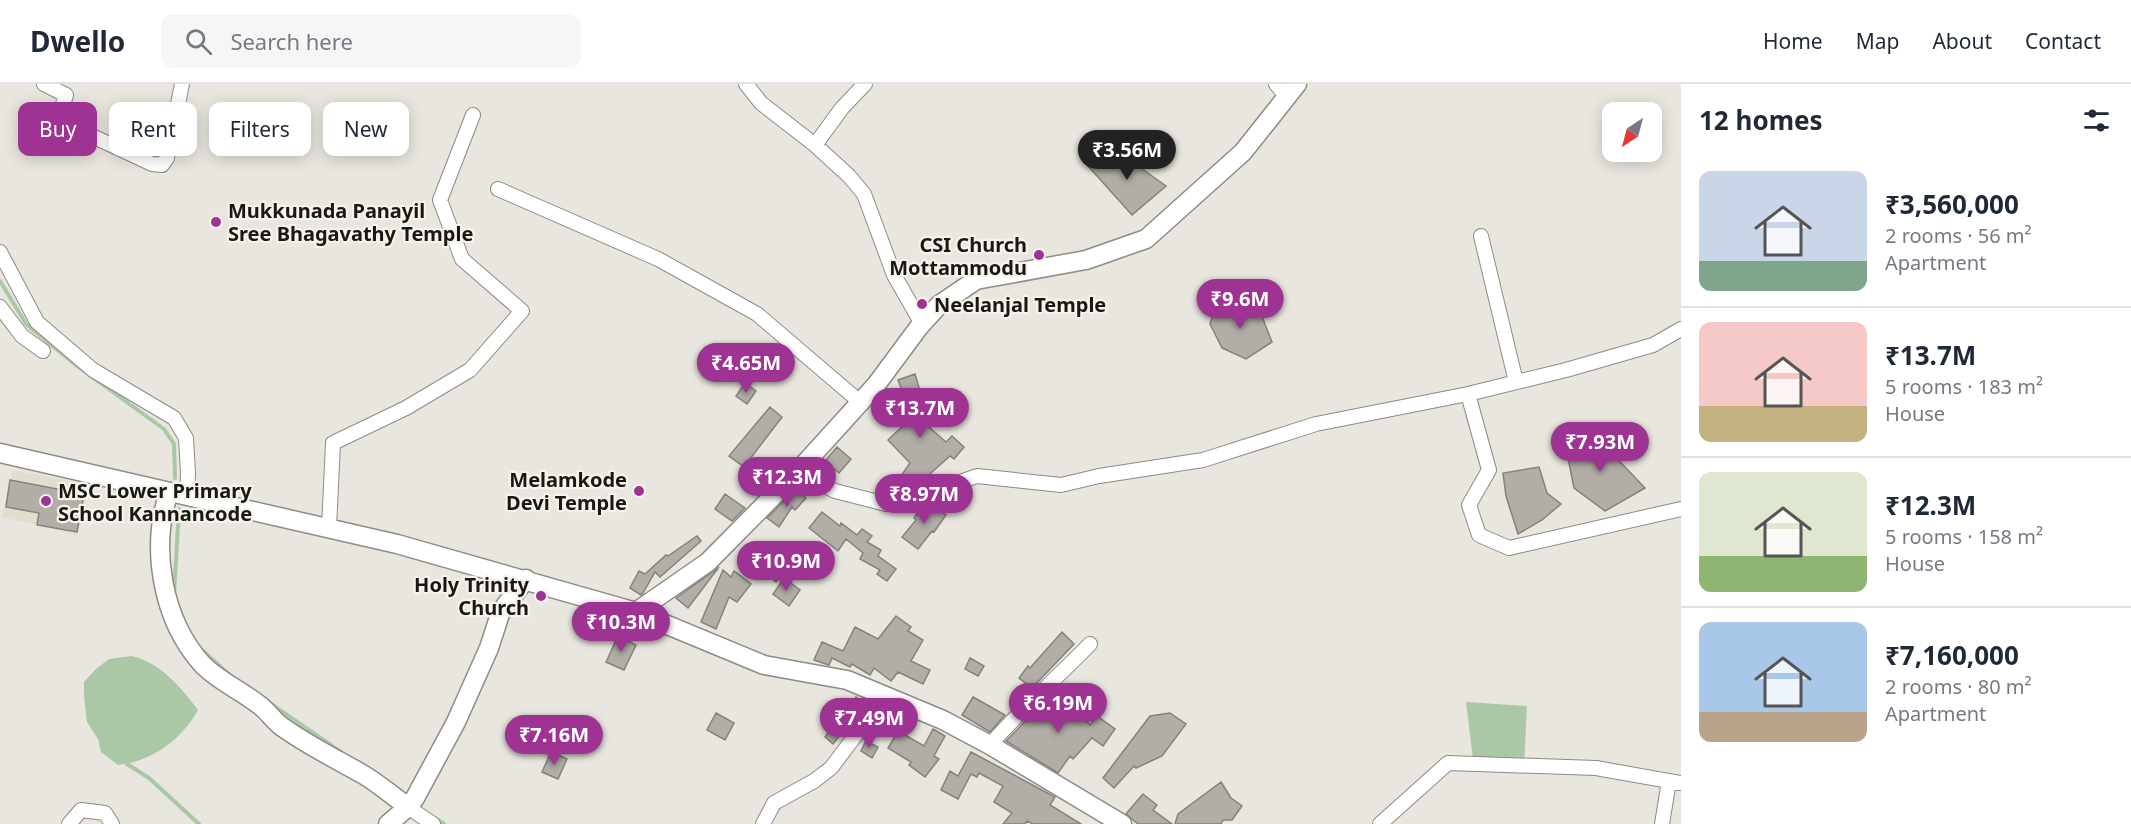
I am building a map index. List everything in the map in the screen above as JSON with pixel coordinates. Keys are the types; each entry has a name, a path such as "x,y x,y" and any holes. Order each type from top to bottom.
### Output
{"street":[{"path":"44,84 66,95 58,120 152,164 162,165 167,158 182,84"},
{"path":"746,84 761,103 815,145 849,176 864,194 894,275 922,324"},
{"path":"815,145 842,108 865,84"},
{"path":"636,612 708,562 798,471 860,402 939,305 976,280 1086,260 1146,239 1243,152 1286,88"},
{"path":"329,528 333,443 406,408 470,370 522,311 462,260 440,200 473,115"},
{"path":"498,189 657,259 757,314 860,402"},
{"path":"1481,236 1516,382"},
{"path":"0,252 5,274 37,322 93,370 174,418 186,438 189,473 187,496"},
{"path":"0,307 22,336 43,351"},
{"path":"798,471 835,491 886,504 925,494 977,476 1061,485 1099,476 1203,460 1316,424 1468,394 1566,370 1653,345 1681,329"},
{"path":"1468,394 1489,470 1469,505 1479,535 1509,548 1681,509"},
{"path":"0,453 397,544 636,612 764,665 847,680 943,720 990,745 1122,824"},
{"path":"169,492 163,508 160,542 166,600 176,625 203,664 261,706 280,725 335,761 365,776 433,824"},
{"path":"388,824 408,807 456,722 489,648 501,611 526,579"},
{"path":"990,745 1024,706 1090,644"},
{"path":"762,824 774,803 814,781 831,768 886,695"},
{"path":"1380,824 1448,763 1596,768 1675,782 1662,824"},
{"path":"69,824 81,810 105,813 112,824"}],"shaded area":[{"name":"MSC Lower Primary School Kannancode","path":"13,470 90,485 77,535 2,517"},
{"path":"131,656 142,659 169,677 198,710 183,731 165,747 143,759 118,765 101,752 98,739 87,722 84,682 109,659"},
{"path":"1466,702 1527,706 1524,767 1473,759"}],"building":[{"path":"1117,151 1166,186 1132,215 1088,166"},
{"path":"1236,300 1247,314 1261,314 1272,342 1246,359 1222,348 1210,324 1215,308"},
{"path":"915,374 920,391 915,392 929,414 920,419 946,442 952,436 964,447 954,459 950,456 922,481 917,475 908,489 902,491 894,486 910,463 888,440 909,420 901,407 907,404 898,380"},
{"path":"745,383 756,391 747,404 736,396"},
{"path":"770,407 782,417 750,459 769,471 761,485 744,475 748,470 729,456"},
{"path":"1586,426 1645,488 1605,511 1574,488 1567,453"},
{"path":"837,447 851,459 839,473 825,461"},
{"path":"1539,467 1547,493 1561,504 1542,520 1518,534 1506,496 1503,473"},
{"name":"MSC Lower Primary School Kannancode","path":"10,480 84,494 77,532 37,525 39,513 6,507"},
{"path":"796,489 806,498 795,510 792,507 779,527 767,518"},
{"path":"725,494 745,508 732,521 715,509"},
{"path":"928,503 946,515 918,549 902,537 916,520 914,518 924,504"},
{"path":"822,512 840,526 841,523 857,535 862,529 872,536 867,542 881,550 878,556 896,569 887,581 877,574 880,570 860,559 863,553 846,539 838,551 809,528"},
{"path":"697,536 701,541 660,577 655,572 641,595 630,588 639,571 645,574 666,555 668,556"},
{"path":"767,542 778,551 767,566 755,557"},
{"path":"776,563 785,570 776,582 767,575"},
{"path":"719,567 688,608 676,598 714,571"},
{"path":"723,570 731,577 734,571 751,584 737,602 729,597 716,629 701,622"},
{"path":"784,578 800,590 789,606 773,594"},
{"path":"896,616 911,627 908,631 923,640 911,661 930,670 923,684 898,672 891,681 874,668 870,675 852,664 850,667 832,658 829,665 814,660 822,642 843,651 855,627 878,639"},
{"path":"1062,632 1074,644 1032,688 1019,678"},
{"path":"618,636 636,645 624,670 606,662"},
{"path":"970,658 984,666 978,676 965,669"},
{"path":"856,697 867,705 847,732 840,726"},
{"path":"973,697 1005,715 990,732 962,715"},
{"path":"1049,697 1061,707 1068,701 1090,725 1097,716 1115,729 1103,746 1092,738 1073,759 1070,756 1058,773 1006,741"},
{"path":"716,713 734,723 725,740 707,730"},
{"path":"1170,713 1186,724 1162,756 1136,768 1134,766 1114,788 1103,778 1150,716"},
{"path":"831,729 840,735 833,744 825,737"},
{"path":"933,729 945,736 934,756 939,759 925,777 909,765 911,762 888,748 898,731 924,746"},
{"path":"866,741 878,747 872,758 861,751"},
{"path":"551,752 567,759 558,779 542,772"},
{"path":"971,752 1055,797 1050,805 1081,824 1033,824 1027,821 1025,824 1003,824 1012,813 994,802 1003,786 979,773 977,777 971,774 958,799 941,790 950,771 958,776"},
{"path":"1221,782 1231,798 1242,806 1232,820 1223,820 1221,824 1175,824 1178,814"},
{"path":"1143,794 1157,805 1153,810 1172,824 1138,824 1126,814"}],"waterway":[{"path":"0,281 26,324 77,366 164,429 174,444 175,478"},
{"path":"174,594 179,509"},
{"path":"202,650 232,677"},
{"path":"268,702 341,752"},
{"path":"127,760 127,764 149,778 199,824"},
{"path":"435,818 444,824"}],"place":[{"name":"Mukkunada Panayil Sree Bhagavathy Temple","path":"216,222"},
{"name":"CSI Church Mottammodu","path":"1039,255"},
{"name":"Neelanjal Temple","path":"922,304"},
{"name":"Melamkode Devi Temple","path":"639,491"},
{"name":"MSC Lower Primary School Kannancode","path":"46,501"},
{"name":"Holy Trinity Church","path":"541,596"}]}
